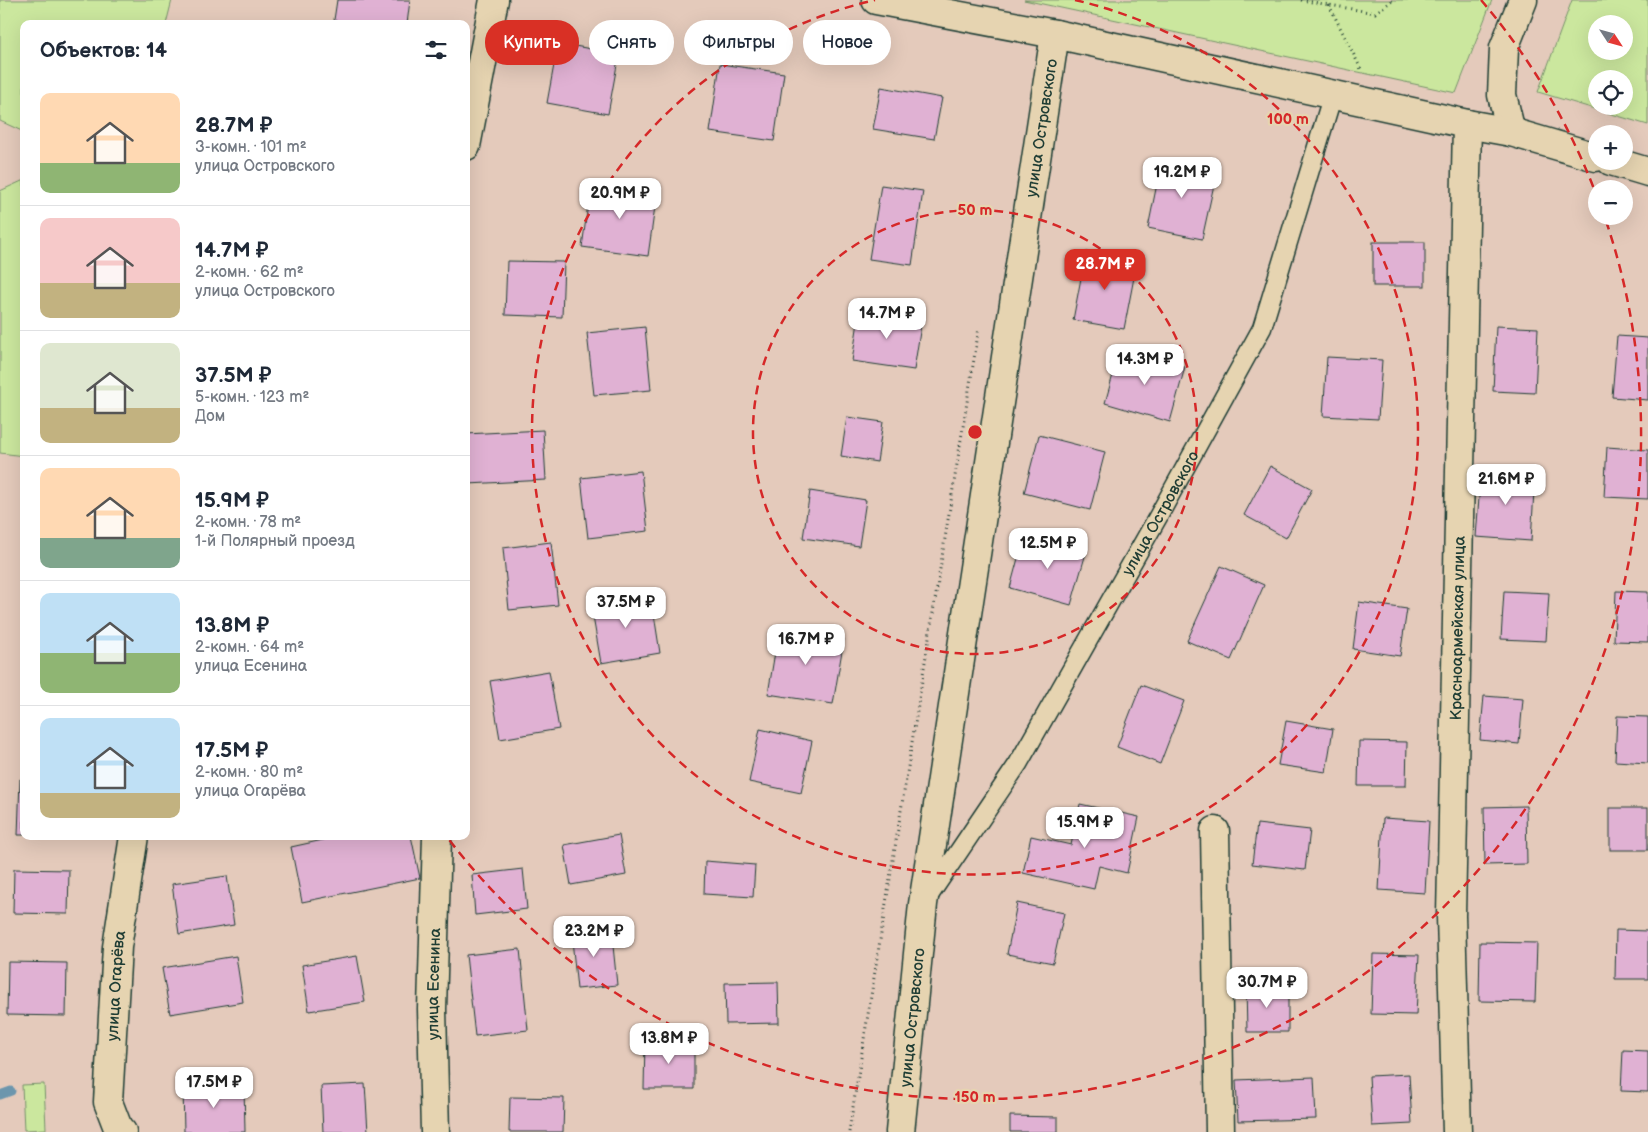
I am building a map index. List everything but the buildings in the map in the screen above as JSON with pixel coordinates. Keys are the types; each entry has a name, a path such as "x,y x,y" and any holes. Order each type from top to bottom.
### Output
{"street":[{"path":"470,125 494,0"},
{"path":"876,0 1055,34 1511,132 1588,155"},
{"path":"1511,132 1502,95 1504,48 1523,0"},
{"name":"улица Островского","path":"900,1132 924,904 1055,34"},
{"name":"Красноармейская улица","path":"1457,1132 1451,916 1467,124"},
{"path":"1633,168 1648,172"},
{"path":"1215,831 1220,1132"},
{"name":"улица Огарёва","path":"122,1132 118,1128 108,1102 117,947 133,840"},
{"name":"улица Есенина","path":"435,1132 432,1009 437,840"}],"lane":[{"name":"улица Островского","path":"924,904 1018,764 1262,328 1333,94"}],"path":[{"path":"1301,0 1375,13 1393,0"},
{"path":"1329,5 1379,105"},
{"path":"849,1132 979,325"}],"green space":[{"path":"0,0 172,0 167,20 20,20 20,130 0,121"},
{"path":"1024,0 1492,0 1456,93"},
{"path":"1572,0 1648,0 1648,125 1615,115 1633,115 1633,70 1588,70 1588,107 1538,92"},
{"path":"20,182 20,456 0,453 0,191"},
{"path":"44,1084 46,1129 24,1130 22,1085"}],"waterway":[{"path":"0,1095 11,1091"}]}
